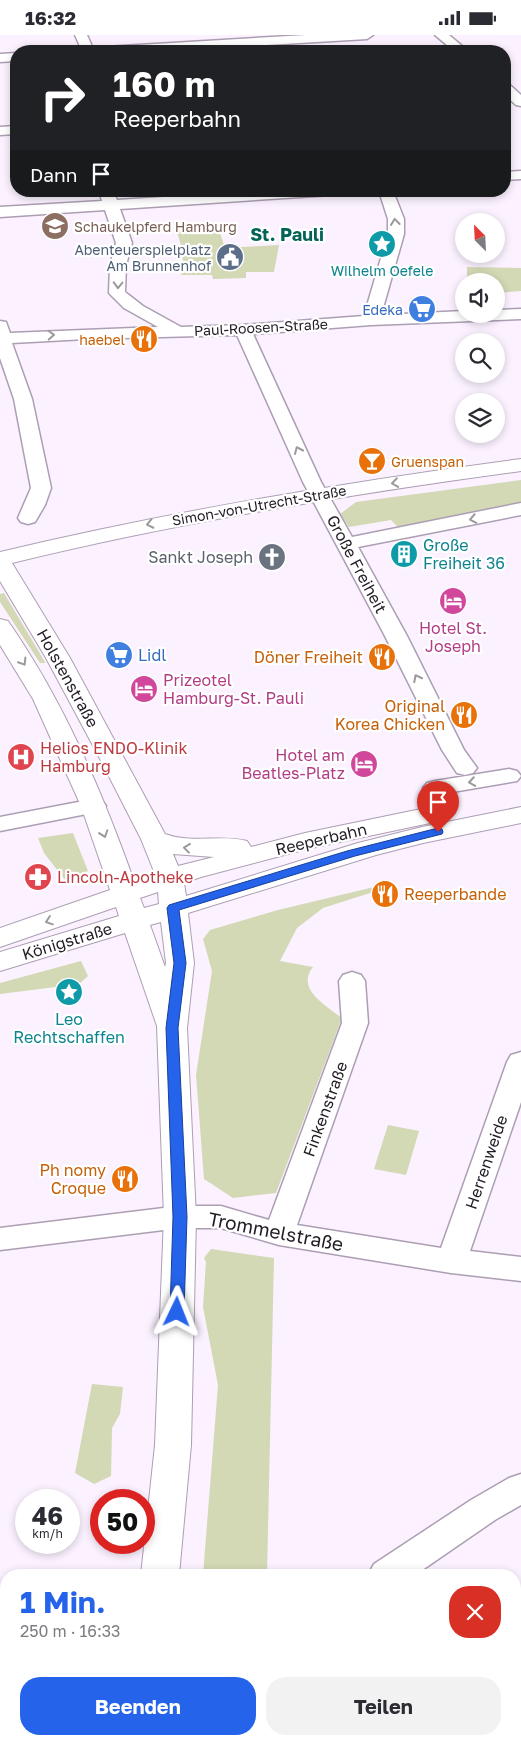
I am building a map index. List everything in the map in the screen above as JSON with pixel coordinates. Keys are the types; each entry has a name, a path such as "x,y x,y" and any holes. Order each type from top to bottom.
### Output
{"main road":[{"name":"Simon-von-Utrecht-Straße","path":"0,561 173,519 319,494 521,465"},
{"name":"Holstenstraße","path":"0,561 58,658 154,839 172,895 180,963 172,1028"},
{"name":"Holstenstraße","path":"0,626 45,699 94,806 172,1028"},
{"name":"Reeperbahn","path":"134,920 172,895 317,850 387,824 521,800"},
{"name":"Reeperbahn","path":"317,850 422,835 521,815"},
{"path":"154,839 172,846 207,849 317,850"},
{"name":"Reeperbahn","path":"125,894 172,895"},
{"name":"Königstraße","path":"0,938 125,894"},
{"name":"Königstraße","path":"0,961 134,920"},
{"path":"161,1569 173,1445 180,1217 172,1028"}],"street":[{"path":"199,45 345,42 367,35"},
{"path":"441,35 454,45"},
{"path":"511,97 518,108"},
{"path":"0,212 108,198 140,197"},
{"path":"371,320 396,234 396,219 388,197"},
{"path":"108,198 124,243 118,265 117,293 131,307 164,322 176,331"},
{"name":"Paul-Roosen-Straße","path":"1,334 243,330 371,320 521,314"},
{"name":"Große Freiheit","path":"243,330 319,494 396,636 453,750 464,768"},
{"path":"1,334 23,399 41,488 28,518"},
{"path":"345,544 521,509"},
{"path":"435,788 509,776"},
{"path":"0,824 94,806"},
{"name":"Finkenstraße","path":"280,1234 356,1023 352,981"},
{"name":"Herrenweide","path":"451,1261 521,1062"},
{"name":"Trommelstraße","path":"0,1239 180,1217 221,1217 280,1234 451,1261 521,1269"},
{"path":"395,1569 483,1510 521,1488"}],"green space":[{"name":"Abenteuerspielplatz Am Brunnenhof","path":"218,227 225,248 279,245 274,272 246,272 246,278 213,279 212,275 181,275 182,252 176,230"},
{"path":"467,267 521,268 521,291 505,292 505,273 467,273"},
{"path":"521,480 521,503 398,527 391,520 349,527 340,514 356,502"},
{"path":"4,593 45,663 40,663 0,602 0,594"},
{"path":"73,833 88,871 65,880 44,853 38,838"},
{"path":"391,883 395,885 323,908 297,928 280,961 313,967 308,975 310,990 321,1002 342,1018 276,1193 233,1198 204,1179 196,1075 212,971 203,939 210,930 278,910"},
{"path":"81,961 88,976 79,984 0,994 0,983"},
{"path":"388,1125 419,1131 406,1175 374,1169"},
{"path":"211,1249 274,1258 267,1569 203,1569 218,1385 203,1307 206,1262 204,1258"},
{"path":"92,1384 123,1387 120,1414 112,1428 111,1476 94,1484 75,1473"}],"place":[{"name":"Schaukelpferd Hamburg","path":"55,226"},
{"name":"Wilhelm Oefele","path":"382,244"},
{"name":"Abenteuerspielplatz Am Brunnenhof","path":"230,257"},
{"name":"Edeka","path":"422,309"},
{"name":"haebel","path":"144,339"},
{"name":"Gruenspan","path":"372,461"},
{"name":"Große Freiheit 36","path":"404,554"},
{"name":"Sankt Joseph","path":"272,557"},
{"name":"Hotel St. Joseph","path":"453,601"},
{"name":"Lidl","path":"119,655"},
{"name":"Döner Freiheit","path":"382,657"},
{"name":"Prizeotel Hamburg-St. Pauli","path":"144,689"},
{"name":"Original Korea Chicken","path":"464,715"},
{"name":"Helios ENDO-Klinik Hamburg","path":"21,757"},
{"name":"Hotel am Beatles-Platz","path":"364,764"},
{"name":"Lincoln-Apotheke","path":"38,877"},
{"name":"Reeperbande","path":"385,894"},
{"name":"Leo Rechtschaffen","path":"69,992"},
{"name":"Ph nomy Croque","path":"125,1179"}],"district":[{"name":"St. Pauli","path":"287,234"}],"route":[{"path":"177,1312 180,1217 172,1028 180,963 173,908 351,854 438,832"}]}
